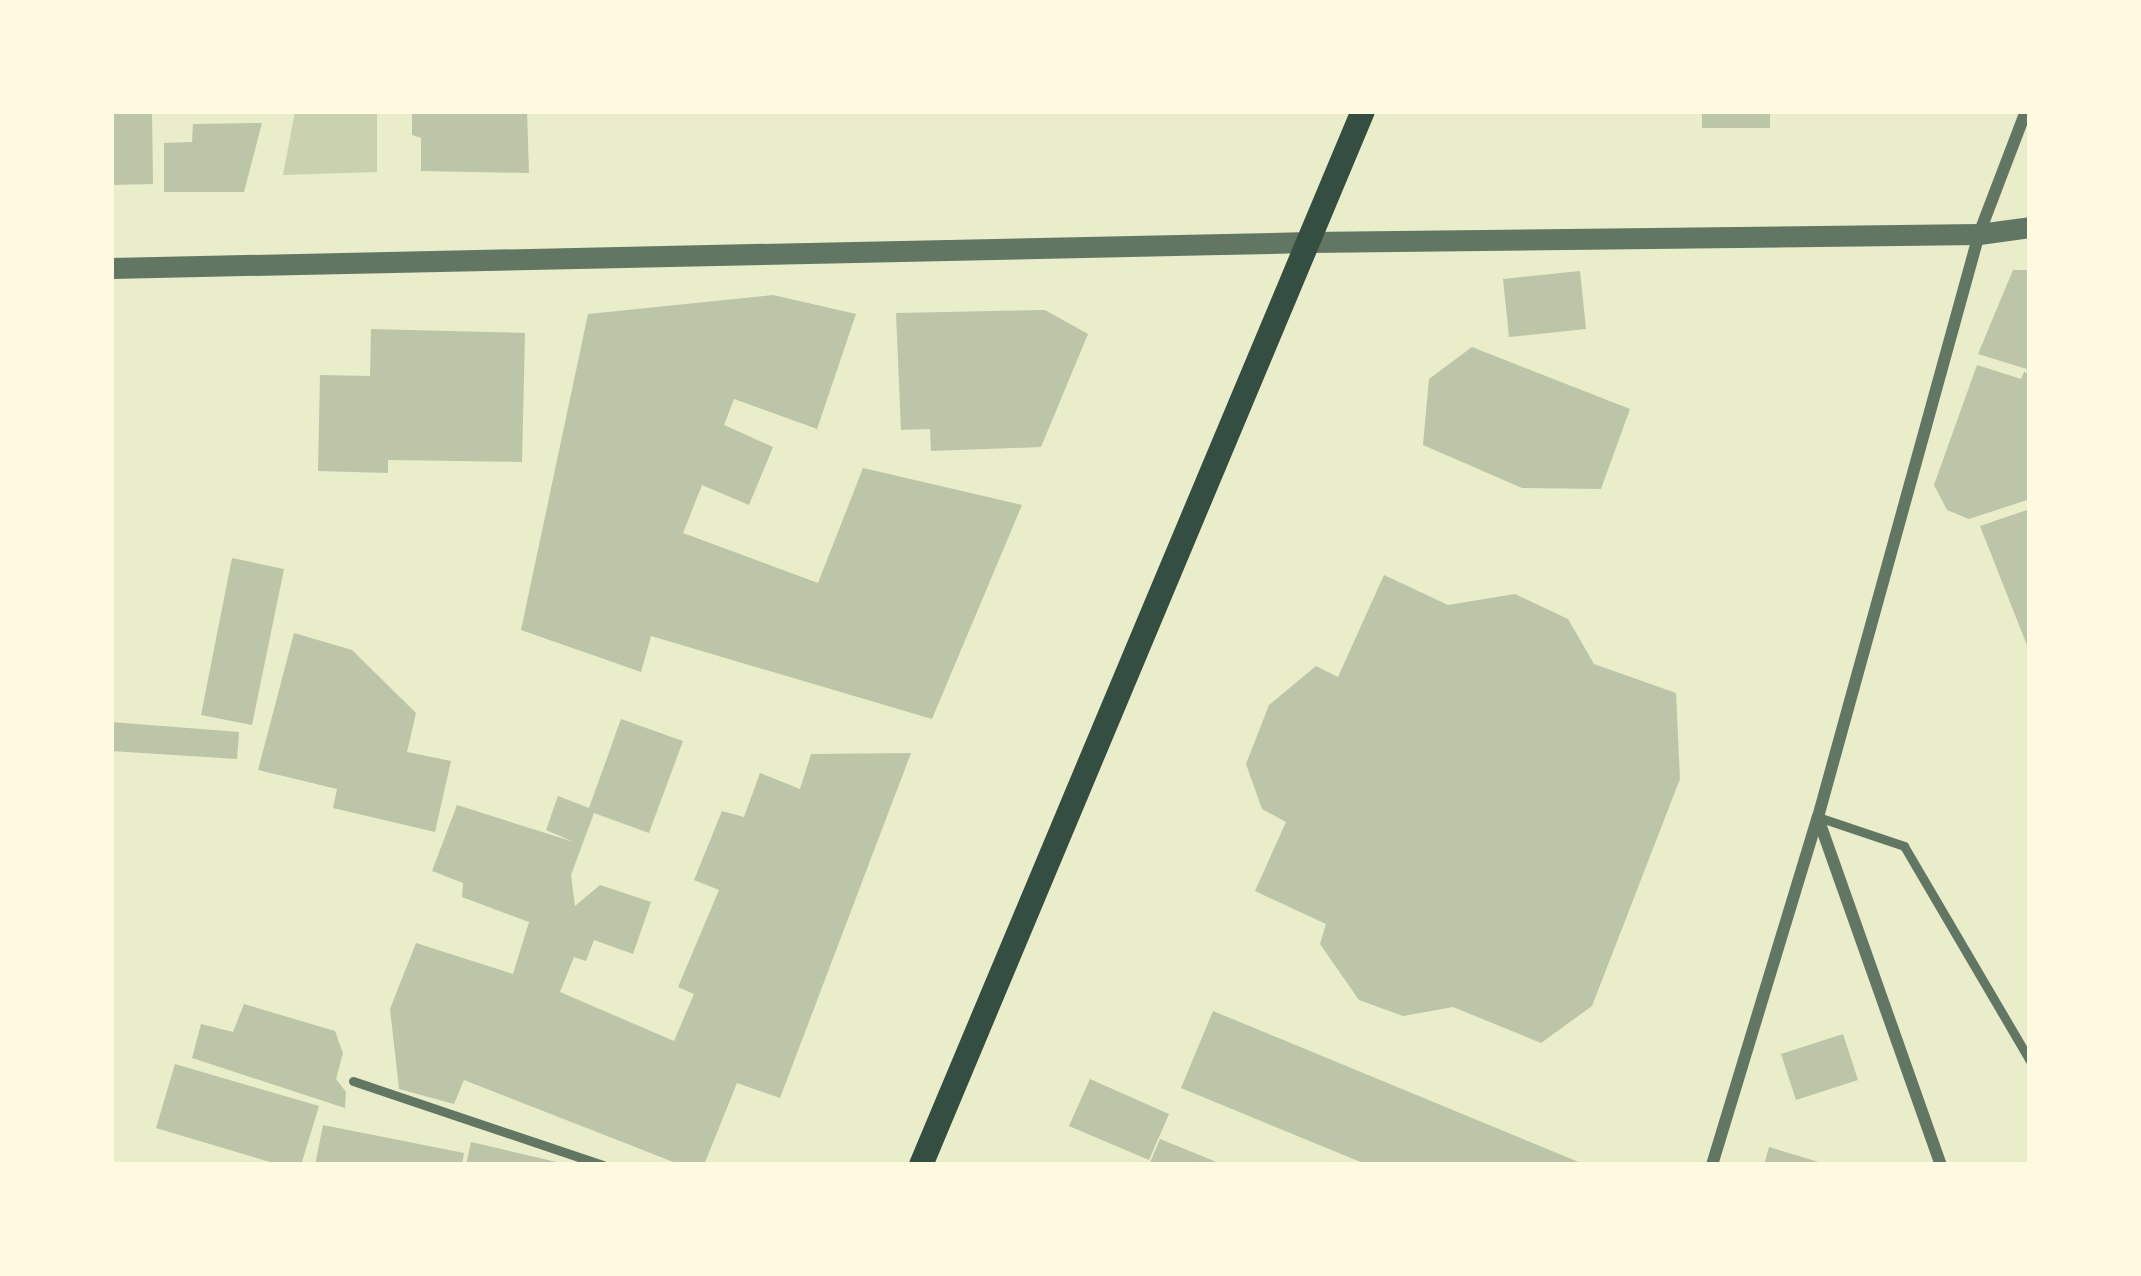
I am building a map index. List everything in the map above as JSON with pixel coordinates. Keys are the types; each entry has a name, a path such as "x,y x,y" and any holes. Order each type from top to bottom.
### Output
{"main road":[{"path":"921,1165 1363,111"}],"street":[{"path":"1712,1165 1818,817 1979,234 2026,111"},
{"path":"111,268 1309,242 1979,234 2030,226"},
{"path":"1818,817 1941,1165"}],"lane":[{"path":"1818,817 1904,846 2030,1060"},
{"path":"353,1081 602,1165"}],"green space":[{"path":"295,111 377,111 377,172 283,175"}],"building":[{"path":"111,111 152,111 153,184 111,185"},
{"path":"412,111 527,111 529,173 421,171 421,138 412,135"},
{"path":"1702,111 1770,111 1770,128 1702,128"},
{"path":"262,123 244,192 164,192 164,143 192,142 193,124"},
{"path":"2013,270 2030,270 2030,370 1978,354"},
{"path":"1580,271 1586,329 1509,337 1503,279"},
{"path":"773,295 856,314 817,429 734,399 724,425 773,447 749,505 702,485 683,533 818,583 863,468 1022,505 932,719 651,636 641,672 521,630 588,314"},
{"path":"1045,310 1088,334 1041,447 931,451 930,429 901,430 896,313"},
{"path":"371,329 525,333 522,462 388,460 388,473 318,471 320,375 370,376"},
{"path":"1472,347 1630,409 1601,489 1522,488 1423,445 1429,379"},
{"path":"1977,365 2021,379 2024,372 2030,374 2030,499 1969,519 1947,510 1934,485"},
{"path":"2030,509 2030,653 1980,526"},
{"path":"232,558 284,569 252,725 201,715"},
{"path":"1384,575 1448,605 1515,594 1568,619 1594,664 1676,693 1680,779 1592,1006 1541,1043 1453,1007 1403,1016 1359,1000 1320,944 1326,924 1255,891 1286,822 1262,809 1246,764 1269,705 1316,666 1338,677"},
{"path":"294,633 352,650 416,713 407,752 451,761 435,832 333,808 337,789 258,770"},
{"path":"621,719 683,741 649,833 594,813 571,875 575,906 600,885 651,902 633,954 594,940 586,961 574,957 560,992 674,1041 694,994 678,987 719,890 694,880 722,811 744,817 760,773 800,789 811,754 911,753 780,1098 737,1083 704,1165 681,1165 464,1080 454,1104 399,1089 390,1009 416,943 513,974 529,922 462,897 463,883 432,871 457,805 574,842 546,830 558,796 589,808"},
{"path":"111,722 239,732 237,759 111,751"},
{"path":"244,1004 335,1031 343,1053 336,1079 346,1092 345,1108 192,1058 201,1024 233,1032"},
{"path":"1213,1011 1586,1165 1368,1165 1181,1088"},
{"path":"1843,1034 1858,1080 1796,1100 1781,1054"},
{"path":"175,1064 319,1106 301,1165 280,1165 156,1128"},
{"path":"1090,1079 1169,1114 1149,1160 1069,1126"},
{"path":"323,1125 464,1153 462,1165 315,1165"},
{"path":"1160,1139 1224,1165 1149,1165"},
{"path":"471,1142 561,1163 561,1165 466,1165"},
{"path":"1769,1147 1825,1164 1825,1165 1764,1165"}]}
